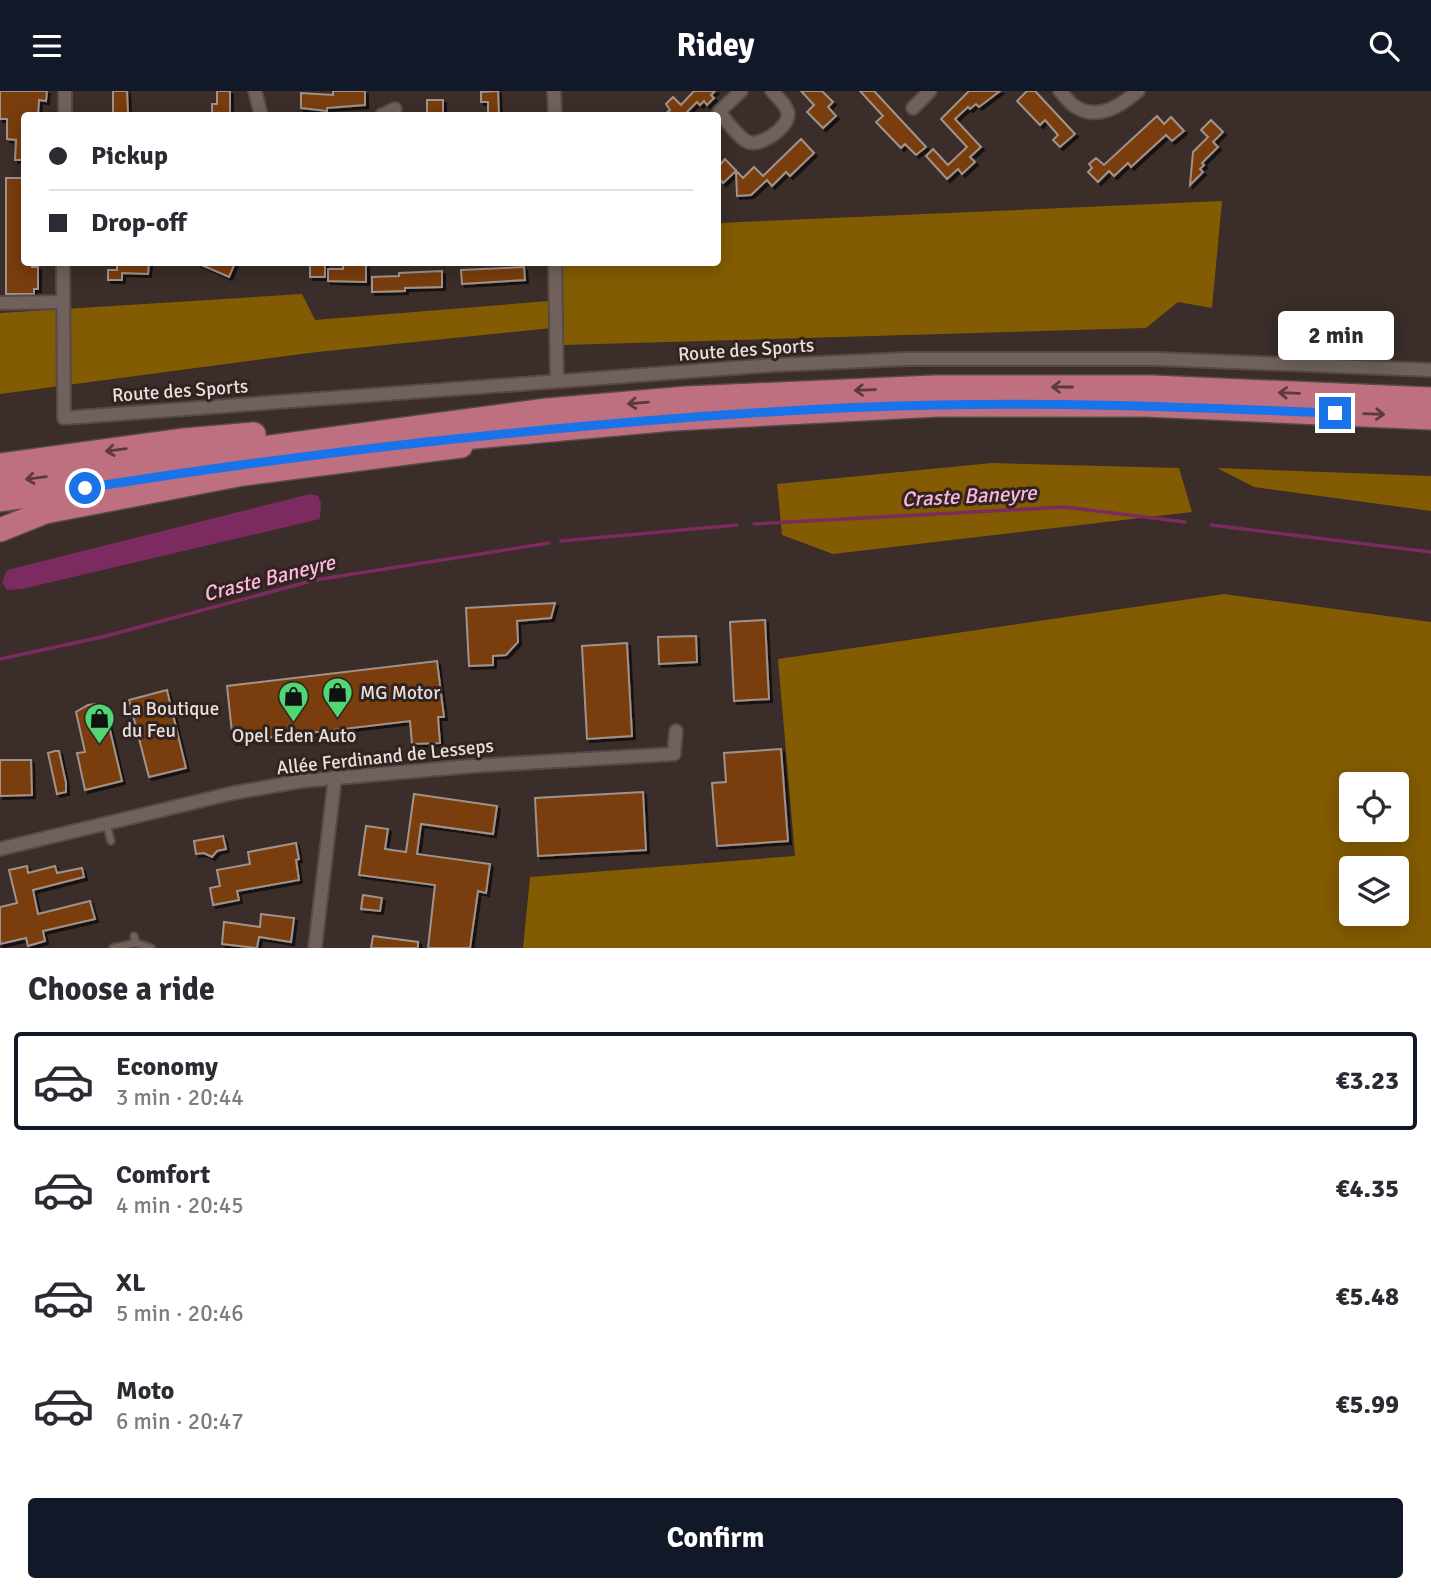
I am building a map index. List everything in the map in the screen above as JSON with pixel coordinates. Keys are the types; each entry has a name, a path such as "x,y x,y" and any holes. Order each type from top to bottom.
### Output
{"highway":[{"path":"0,465 184,440 687,398 934,387 1152,387 1431,399"},
{"path":"0,500 223,466 464,437 673,419 938,405 1145,405 1431,418"},
{"path":"0,483 547,411"},
{"path":"0,530 45,512 243,474 673,419"}],"street":[{"path":"65,91 65,112"},
{"path":"255,91 260,112"},
{"path":"554,91 555,112"},
{"path":"719,112 741,91"},
{"path":"721,118 747,142 765,142 786,122 788,114 772,91"},
{"path":"913,108 930,91"},
{"path":"1060,91 1076,107 1092,112 1107,111 1121,105 1138,91"},
{"path":"388,112 395,109"},
{"path":"0,303 63,302 63,266"},
{"path":"555,266 556,381"},
{"name":"Route des Sports","path":"63,302 64,418 775,365 931,358 1172,359 1431,370"},
{"name":"Allée Ferdinand de Lesseps","path":"0,849 233,793 335,777 674,754 676,731"},
{"path":"315,948 335,777"}],"lane":[{"path":"106,823 111,841"},
{"path":"113,948 135,939 151,948"}],"shaded area":[{"path":"1222,201 1212,308 1178,302 1146,328 564,345 562,327 317,352 0,394 0,313 302,294 315,320 561,300 561,266 721,266 721,223"},
{"path":"992,463 1179,468 1192,512 833,554 782,535 777,484"},
{"path":"1217,468 1431,476 1431,511 1254,487"},
{"path":"310,494 318,496 321,503 320,519 22,589 7,590 2,582 7,570"},
{"path":"1224,594 1431,622 1431,948 523,948 530,877 795,856 778,659"}],"building":[{"path":"0,91 47,91 46,101 39,100 38,112 21,112 21,160 15,160 16,140 7,139 7,119 0,119"},
{"path":"113,91 127,91 128,112 113,112"},
{"path":"217,91 230,91 230,112 212,112 212,104 217,104"},
{"path":"333,91 365,91 365,105 327,108 327,111 301,108 301,93 333,95"},
{"path":"498,91 499,112 488,112 488,102 481,102 481,92"},
{"path":"694,91 715,91 711,95 714,98 707,105 704,101 700,105 697,102 687,112 668,112 670,110 666,104 673,97 681,105"},
{"path":"801,91 822,91 833,102 828,107 836,116 823,128 807,112 814,105"},
{"path":"860,91 874,91 926,147 916,155 905,144 901,148 876,122 883,116"},
{"path":"969,91 1000,91 979,107 976,104 970,109 968,107 955,119 981,147 970,157 975,162 962,174 958,169 947,179 926,156 933,149 948,165 967,147 941,119"},
{"path":"1027,91 1035,91 1075,134 1060,147 1053,140 1058,135 1045,120 1040,125 1017,101"},
{"path":"427,100 443,100 443,112 427,112"},
{"path":"1157,116 1164,124 1171,117 1184,131 1172,141 1166,135 1131,167 1128,163 1114,176 1109,171 1098,182 1088,172 1092,168 1089,164 1096,158 1104,165"},
{"path":"1211,120 1223,132 1213,142 1218,147 1202,163 1204,165 1200,169 1203,172 1190,185 1193,152 1208,137 1201,130"},
{"path":"801,139 814,153 790,176 786,172 772,186 767,180 751,195 737,196 736,171 723,183 721,164 725,159 743,178 754,167 763,176"},
{"path":"6,178 21,178 21,266 38,267 38,289 34,289 34,294 6,294"},
{"path":"117,266 149,266 148,274 122,273 122,280 108,280 108,270 117,270"},
{"path":"204,266 234,266 229,277"},
{"path":"310,266 325,266 325,277 310,277"},
{"path":"343,266 366,266 366,282 328,281 328,269 343,269"},
{"path":"524,267 525,280 462,284 461,270"},
{"path":"442,271 442,287 372,292 372,277"},
{"path":"555,603 551,618 517,621 518,642 506,655 493,656 493,665 469,666 466,608"},
{"path":"765,620 769,699 734,701 730,622"},
{"path":"696,636 697,662 659,664 658,637"},
{"path":"627,643 632,736 587,739 582,646"},
{"path":"437,661 444,717 438,717 440,743 412,744 410,721 233,742 227,686"},
{"path":"167,690 186,768 149,777 129,700"},
{"path":"95,704 104,705 122,781 85,790 77,753 85,752 76,712"},
{"path":"781,749 788,841 717,846 712,783 726,782 724,753"},
{"path":"59,751 66,783 66,792 57,794 48,753"},
{"path":"0,760 31,760 32,795 0,796"},
{"path":"643,792 646,850 538,856 535,798"},
{"path":"414,794 497,806 493,834 421,824 417,854 490,864 486,893 478,891 470,948 428,948 435,885 359,875 366,826 388,829 385,849 406,852"},
{"path":"223,836 226,849 217,851 212,857 204,853 196,854 194,841"},
{"path":"296,843 299,880 237,891 239,900 213,905 210,888 220,886 217,870 250,864 248,852"},
{"path":"27,866 28,873 55,866 57,873 82,868 84,877 33,890 38,914 90,901 95,919 43,931 45,941 28,946 26,938 0,944 0,907 17,903 9,870"},
{"path":"363,895 382,898 380,911 361,909"},
{"path":"261,914 294,918 291,942 259,937 257,948 222,944 224,922 260,927"},
{"path":"373,936 418,942 418,948 371,948"}],"waterway":[{"name":"Craste Baneyre","path":"754,524 1064,507 1185,522"},
{"name":"Craste Baneyre","path":"561,541 737,525"},
{"name":"Craste Baneyre","path":"1211,525 1431,552"},
{"name":"Craste Baneyre","path":"0,659 102,637 315,580 549,543"}],"place":[{"name":"MG Motor","path":"337,719"},
{"name":"Opel Eden Auto","path":"294,723"},
{"name":"La Boutique du Feu","path":"99,746"}],"route":[{"path":"85,488 223,466 464,437 797,411 938,405 1145,405 1335,413"}]}
